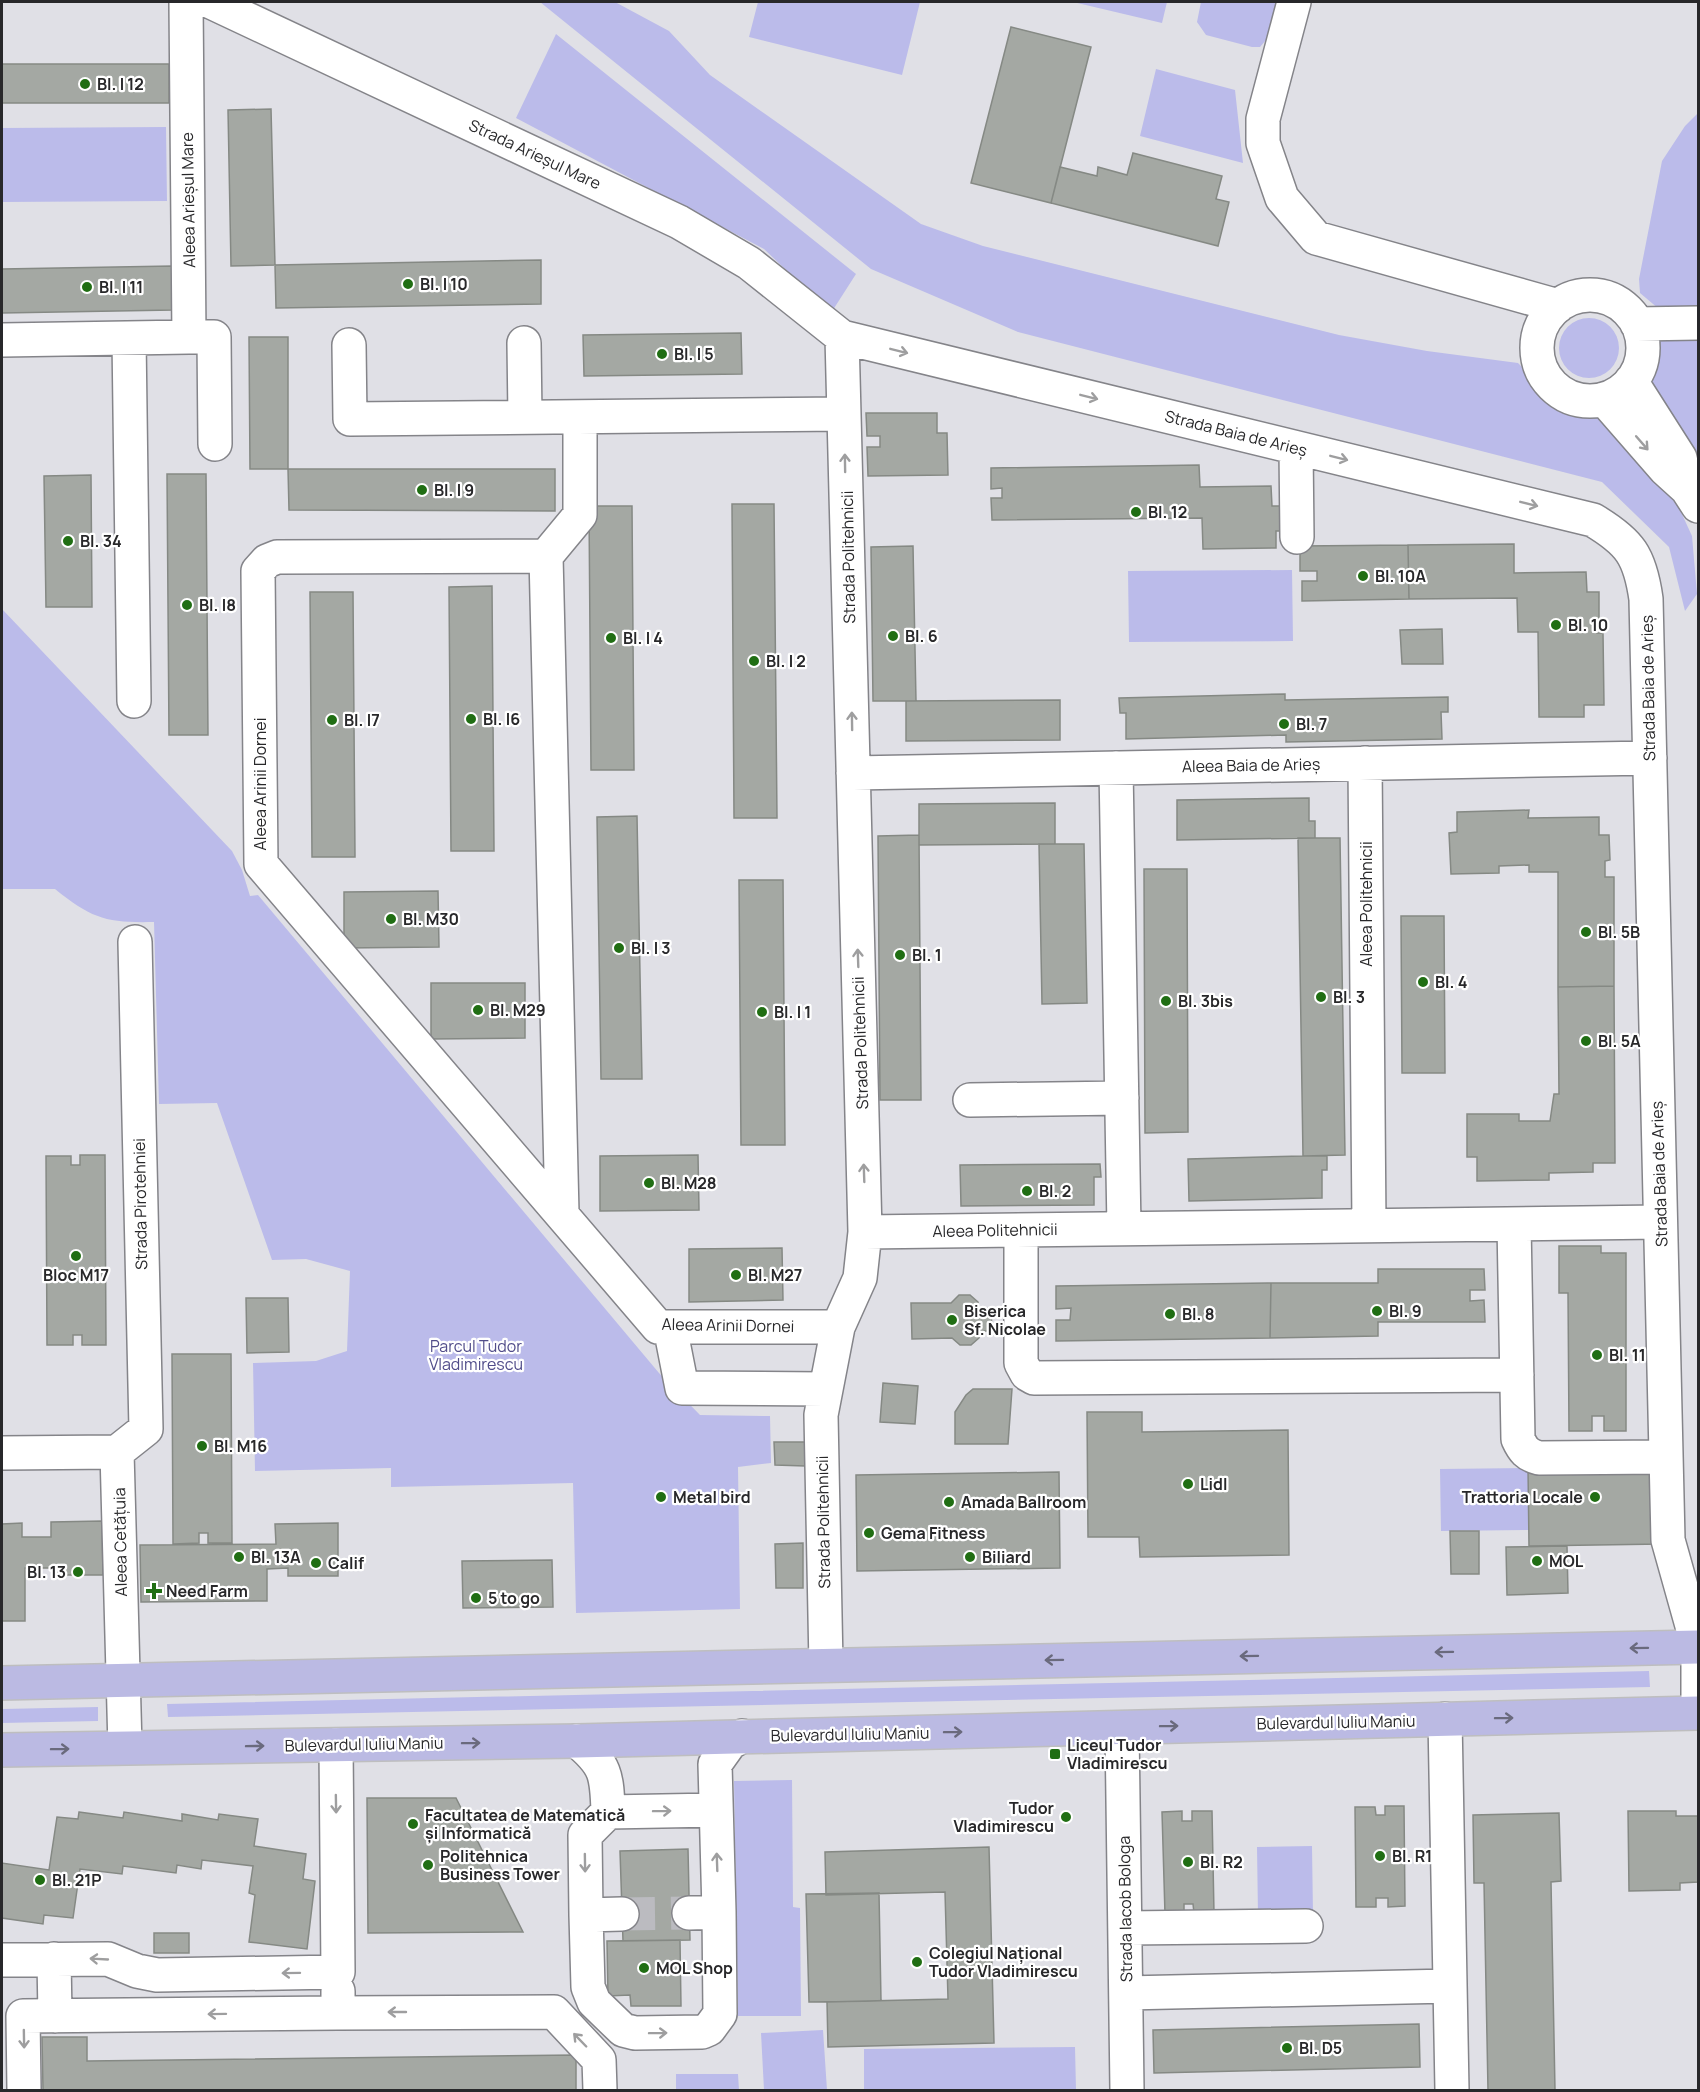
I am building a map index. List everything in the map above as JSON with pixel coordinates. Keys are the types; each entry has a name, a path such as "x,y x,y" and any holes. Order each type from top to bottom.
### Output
{"main road":[{"path":"2,1683 1698,1647"},
{"name":"Bulevardul Iuliu Maniu","path":"2,1750 577,1741 1698,1713"}],"street":[{"name":"Aleea Arieșul Mare","path":"186,2 189,337"},
{"name":"Strada Arieșul Mare","path":"210,2 679,222 749,262 842,337"},
{"path":"1294,2 1263,118 1263,143 1282,198 1316,238 1558,306"},
{"path":"1584,296 1604,297 1623,307 1637,324 1642,338 1643,353 1639,368 1624,389 1604,399 1588,401 1574,399 1560,392 1548,381 1540,368 1537,353 1538,338 1542,326 1558,306 1584,296"},
{"path":"1637,324 1698,323"},
{"path":"2,340 214,337 215,444"},
{"name":"Strada Politehnicii","path":"826,1665 821,1415 824,1389 838,1327 860,1278 865,1232 842,337"},
{"name":"Strada Baia de Arieș","path":"842,337 1593,520 1618,535 1637,560 1646,599 1668,1540 1698,1647 1698,1707"},
{"path":"129,338 134,701"},
{"path":"524,343 525,417"},
{"path":"349,345 350,419 844,414"},
{"path":"1631,381 1680,458 1693,497"},
{"path":"1604,399 1665,469 1693,497"},
{"path":"562,1213 546,556 580,515 580,417"},
{"path":"1296,447 1297,537"},
{"name":"Aleea Arinii Dornei","path":"546,556 277,557 267,561 258,571 261,864 658,1327 838,1327"},
{"name":"Aleea Baia de Arieș","path":"853,773 1650,758"},
{"name":"Aleea Politehnicii","path":"1365,763 1369,1226"},
{"path":"1116,768 1124,1228"},
{"name":"Strada Pirotehniei","path":"117,1452 146,1429 135,942"},
{"path":"970,1100 1122,1098"},
{"name":"Aleea Politehnicii","path":"865,1232 1660,1222"},
{"path":"1514,1224 1518,1439 1528,1456 1539,1458 1665,1457"},
{"path":"1021,1230 1022,1363 1027,1374 1034,1378 1517,1375"},
{"path":"670,1327 682,1388 824,1389"},
{"path":"2,1454 117,1452"},
{"name":"Aleea Cetățuia","path":"117,1452 125,1747"},
{"path":"1445,1719 1452,2091"},
{"name":"Strada Iacob Bologa","path":"1122,1728 1127,2091"},
{"path":"716,1810 608,1812 585,1835 588,1987 594,2002 623,2030 635,2033 702,2032 709,2029 720,2014 704,1912 716,1810 714,1764 730,1743 742,1736"},
{"path":"577,1741 596,1757 607,1780 608,1812"},
{"path":"336,1745 338,2013"},
{"path":"586,1915 622,1914"},
{"path":"1125,1928 1306,1926"},
{"path":"54,1959 55,2016"},
{"path":"2,1960 108,1959 137,1971 158,1975 338,1972"},
{"path":"1126,1993 1450,1986"},
{"path":"24,2091 23,2016 554,2012 600,2060 600,2091"}],"green space":[{"path":"540,2 615,2 669,31 710,75 921,224 983,246 1339,335 1427,351 1518,363 1541,386 1563,400 1596,409 1675,499 1692,536 1697,594 1685,611 1669,547 1602,482 1018,332 871,269"},
{"path":"758,2 920,2 902,75 749,37"},
{"path":"1073,2 1167,2 1162,23"},
{"path":"1201,2 1280,2 1272,33 1260,47 1252,47 1206,35 1197,22"},
{"path":"556,34 856,274 831,313 764,249 516,118"},
{"path":"1156,69 1235,90 1243,163 1140,136"},
{"path":"1698,113 1698,308 1659,309 1640,293 1639,279 1662,161 1685,126"},
{"path":"166,127 167,201 2,202 2,128"},
{"path":"1583,318 1595,318 1606,323 1614,331 1619,348 1617,360 1606,373 1595,378 1583,378 1572,373 1564,365 1559,354 1559,342 1564,331 1572,323"},
{"path":"1658,337 1698,337 1698,482 1643,372 1649,343"},
{"path":"1292,570 1293,641 1129,642 1128,571"},
{"name":"Parcul Tudor Vladimirescu","path":"2,609 232,851 242,870 250,896 258,895 659,1373 700,1415 770,1416 771,1463 738,1467 740,1609 576,1613 573,1483 391,1487 391,1468 255,1471 253,1363 316,1361 347,1351 350,1271 306,1259 272,1260 217,1103 159,1104 154,922 112,920 101,917 79,907 55,889 2,889"},
{"path":"1528,1468 1529,1530 1441,1531 1440,1469"},
{"path":"1649,1671 1650,1687 168,1717 167,1704"},
{"path":"98,1707 98,1721 2,1723 2,1709"},
{"path":"792,1780 793,1907 800,1908 801,2016 738,2016 734,1781"},
{"path":"1312,1846 1313,1915 1258,1916 1257,1847"},
{"path":"823,2030 827,2090 764,2090 761,2033"},
{"path":"1075,2047 1076,2090 864,2090 864,2049"},
{"path":"676,2074 738,2074 739,2090 676,2090"}],"building":[{"path":"1011,27 1091,47 1051,203 971,183"},
{"name":"Bl. I 12","path":"2,64 169,64 169,103 2,103"},
{"path":"271,109 275,265 231,266 228,110"},
{"path":"1133,153 1222,176 1216,199 1229,202 1218,246 1051,203 1060,167 1097,176 1098,167 1127,175"},
{"name":"Bl. I 10","path":"541,260 541,304 276,308 275,265"},
{"name":"Bl. I 11","path":"172,266 173,310 2,313 2,269"},
{"name":"Bl. I 5","path":"741,333 742,374 584,376 583,335"},
{"path":"249,337 288,337 288,469 250,469"},
{"path":"866,413 937,413 937,433 947,433 948,475 868,476 867,447 880,447 880,436 867,436"},
{"name":"Bl. 12","path":"1199,465 1200,487 1271,486 1272,506 1281,506 1281,531 1276,531 1276,548 1203,549 1202,518 992,520 991,498 1002,498 1002,488 991,489 991,468"},
{"name":"Bl. I 9","path":"288,469 555,469 555,511 289,510"},
{"name":"Bl. I8","path":"167,474 206,474 208,735 169,735"},
{"name":"Bl. 34","path":"91,475 92,607 46,607 44,476"},
{"name":"Bl. I 2","path":"732,504 774,504 777,818 734,818"},
{"name":"Bl. I 4","path":"589,506 632,506 634,770 591,770"},
{"name":"Bl. 10","path":"1514,544 1514,573 1586,572 1587,592 1599,592 1599,619 1594,619 1594,633 1603,633 1604,705 1584,705 1584,717 1539,717 1538,632 1518,632 1517,598 1409,599 1408,545"},
{"name":"Bl. 10A","path":"1408,545 1409,599 1302,601 1302,581 1317,581 1317,571 1300,571 1300,546"},
{"name":"Bl. 6","path":"913,546 916,701 873,701 871,547"},
{"name":"Bl. I6","path":"492,586 494,851 451,851 449,587"},
{"name":"Bl. I7","path":"310,592 353,592 355,857 312,857"},
{"path":"1442,629 1443,664 1402,664 1400,630"},
{"name":"Bl. 7","path":"1285,694 1285,700 1448,697 1448,712 1441,712 1442,739 1286,742 1286,735 1126,739 1126,713 1120,713 1119,698"},
{"path":"1060,700 1060,740 906,741 906,701"},
{"path":"1309,798 1309,821 1315,821 1315,838 1177,840 1177,800"},
{"path":"1055,803 1055,844 919,845 919,804"},
{"name":"Bl. 5B","path":"1529,810 1528,818 1599,817 1599,835 1609,835 1610,860 1605,861 1605,877 1614,877 1614,986 1558,987 1558,872 1529,872 1529,865 1499,866 1499,873 1451,874 1449,833 1457,832 1457,812"},
{"name":"Bl. I 3","path":"637,816 642,1079 601,1079 597,817"},
{"name":"Bl. 1","path":"919,835 921,1100 880,1100 878,836"},
{"name":"Bl. 3","path":"1298,838 1340,838 1345,1155 1303,1156"},
{"path":"1039,844 1084,844 1087,1003 1042,1004"},
{"name":"Bl. 3bis","path":"1144,869 1187,869 1188,1132 1145,1133"},
{"name":"Bl. I 1","path":"739,880 783,880 785,1145 741,1145"},
{"name":"Bl. M30","path":"438,891 439,947 344,948 344,892"},
{"name":"Bl. 4","path":"1401,916 1444,916 1445,1073 1402,1073"},
{"name":"Bl. M29","path":"431,983 525,983 525,1038 431,1039"},
{"name":"Bl. 5A","path":"1614,986 1615,1163 1593,1163 1593,1172 1549,1173 1549,1180 1477,1181 1477,1157 1467,1157 1467,1114 1519,1114 1519,1121 1550,1121 1554,1094 1559,1094 1558,987"},
{"name":"Bloc M17","path":"80,1155 105,1155 106,1345 82,1345 82,1335 73,1335 73,1345 47,1345 46,1156 71,1156 71,1165 80,1165"},
{"name":"Bl. M28","path":"698,1155 699,1210 600,1211 600,1156"},
{"path":"1327,1156 1327,1170 1322,1170 1322,1198 1189,1201 1188,1159"},
{"name":"Bl. 2","path":"1100,1164 1101,1177 1094,1177 1094,1205 961,1206 960,1165"},
{"name":"Bl. 11","path":"1559,1246 1601,1246 1601,1253 1626,1253 1626,1431 1604,1431 1604,1416 1592,1416 1592,1431 1569,1431 1568,1293 1559,1293"},
{"name":"Bl. M27","path":"782,1248 783,1300 689,1302 689,1249"},
{"name":"Bl. 9","path":"1378,1269 1484,1269 1485,1290 1470,1290 1470,1301 1484,1300 1485,1322 1378,1322 1378,1336 1270,1338 1271,1283 1378,1283"},
{"name":"Bl. 8","path":"1271,1283 1270,1338 1056,1341 1056,1320 1070,1320 1071,1308 1056,1309 1056,1286"},
{"name":"Biserica Sf. Nicolae","path":"959,1295 970,1295 978,1302 978,1308 991,1308 992,1331 979,1331 979,1338 971,1345 960,1345 952,1338 912,1339 911,1303 951,1303"},
{"path":"246,1298 288,1298 289,1352 247,1353"},
{"name":"Bl. M16","path":"172,1354 231,1354 232,1543 208,1543 208,1533 199,1533 199,1543 173,1544"},
{"path":"883,1383 918,1386 915,1424 880,1422"},
{"path":"973,1389 1012,1389 1008,1444 955,1444 955,1412 966,1395"},
{"name":"Lidl","path":"1087,1412 1142,1412 1142,1432 1288,1430 1289,1555 1140,1557 1139,1537 1088,1537"},
{"path":"774,1442 805,1442 805,1466 775,1465"},
{"name":"Trattoria Locale","path":"1528,1468 1661,1468 1662,1544 1529,1546"},
{"path":"1059,1472 1060,1568 857,1571 856,1475"},
{"name":"Bl. 13","path":"102,1521 103,1575 53,1575 52,1568 25,1568 25,1621 2,1621 2,1524 22,1523 22,1537 51,1537 51,1522"},
{"name":"Bl. 13A","path":"338,1523 338,1576 288,1576 288,1568 267,1569 267,1601 141,1602 140,1545 276,1544 275,1524"},
{"path":"1450,1531 1479,1531 1479,1574 1451,1574"},
{"path":"803,1543 803,1588 776,1588 775,1544"},
{"name":"MOL","path":"1567,1546 1568,1593 1507,1595 1506,1547"},
{"path":"552,1560 553,1607 463,1608 462,1561"},
{"name":"Politehnica Business Tower","path":"367,1798 456,1798 523,1932 368,1933"},
{"name":"Bl. R1","path":"1385,1806 1404,1806 1405,1906 1388,1907 1388,1898 1376,1898 1376,1907 1356,1907 1355,1807 1375,1807 1376,1815 1385,1815"},
{"name":"Bl. R2","path":"1182,1811 1182,1821 1192,1821 1192,1811 1212,1811 1214,1913 1194,1913 1193,1904 1184,1904 1184,1913 1165,1914 1162,1812"},
{"path":"1628,1811 1676,1811 1676,1816 1698,1816 1698,1882 1680,1883 1680,1890 1629,1891"},
{"name":"Bl. 21P","path":"79,1812 123,1818 124,1812 182,1821 182,1814 218,1820 219,1814 258,1819 254,1846 306,1854 303,1879 315,1881 307,1949 249,1942 255,1895 249,1893 253,1866 202,1860 201,1869 177,1865 176,1873 123,1866 122,1874 80,1869 73,1918 44,1915 43,1924 2,1918 2,1863 49,1870 57,1817 78,1819"},
{"path":"1559,1813 1561,1881 1551,1882 1555,2090 1488,2090 1484,1883 1474,1883 1473,1815"},
{"path":"989,1847 994,2043 828,2047 827,2002 948,1999 945,1892 826,1895 825,1852"},
{"path":"688,1849 690,1940 623,1941 620,1851"},
{"path":"879,1893 881,2001 809,2002 806,1894"},
{"path":"154,1933 189,1933 189,1953 154,1953"},
{"name":"MOL Shop","path":"680,1940 681,2006 631,2006 630,1995 608,1996 607,1941"},
{"name":"Bl. D5","path":"1419,2024 1420,2067 1154,2073 1153,2030"},
{"path":"42,2037 87,2037 87,2061 576,2055 576,2090 43,2090"}],"tunnel":[{"path":"622,1914 689,1913"}],"place":[{"name":"Bl. I 12","path":"85,84"},
{"name":"Bl. I 10","path":"408,284"},
{"name":"Bl. I 11","path":"87,287"},
{"name":"Bl. I 5","path":"662,354"},
{"name":"Bl. I 9","path":"422,490"},
{"name":"Bl. 12","path":"1136,512"},
{"name":"Bl. 34","path":"68,541"},
{"name":"Bl. 10A","path":"1363,576"},
{"name":"Bl. I8","path":"187,605"},
{"name":"Bl. 10","path":"1556,625"},
{"name":"Bl. 6","path":"893,636"},
{"name":"Bl. I 4","path":"611,638"},
{"name":"Bl. I 2","path":"754,661"},
{"name":"Bl. I6","path":"471,719"},
{"name":"Bl. I7","path":"332,720"},
{"name":"Bl. 7","path":"1284,724"},
{"name":"Bl. M30","path":"391,919"},
{"name":"Bl. 5B","path":"1586,932"},
{"name":"Bl. I 3","path":"619,948"},
{"name":"Bl. 1","path":"900,955"},
{"name":"Bl. 4","path":"1423,982"},
{"name":"Bl. 3","path":"1321,997"},
{"name":"Bl. 3bis","path":"1166,1001"},
{"name":"Bl. M29","path":"478,1010"},
{"name":"Bl. I 1","path":"762,1012"},
{"name":"Bl. 5A","path":"1586,1041"},
{"name":"Bl. M28","path":"649,1183"},
{"name":"Bl. 2","path":"1027,1191"},
{"name":"Bloc M17","path":"76,1256"},
{"name":"Bl. M27","path":"736,1275"},
{"name":"Bl. 9","path":"1377,1311"},
{"name":"Bl. 8","path":"1170,1314"},
{"name":"Biserica Sf. Nicolae","path":"952,1320"},
{"name":"Bl. 11","path":"1597,1355"},
{"name":"Bl. M16","path":"202,1446"},
{"name":"Lidl","path":"1188,1484"},
{"name":"Metal bird","path":"661,1497"},
{"name":"Trattoria Locale","path":"1595,1497"},
{"name":"Amada Ballroom","path":"949,1502"},
{"name":"Gema Fitness","path":"869,1533"},
{"name":"Bl. 13A","path":"239,1557"},
{"name":"Biliard","path":"970,1557"},
{"name":"MOL","path":"1537,1561"},
{"name":"Calif","path":"316,1563"},
{"name":"Bl. 13","path":"78,1572"},
{"name":"Need Farm","path":"154,1591"},
{"name":"5 to go","path":"476,1598"},
{"name":"Liceul Tudor Vladimirescu","path":"1055,1754"},
{"name":"Tudor Vladimirescu","path":"1066,1817"},
{"name":"Facultatea de Matematică și Informatică","path":"413,1824"},
{"name":"Bl. R1","path":"1380,1856"},
{"name":"Bl. R2","path":"1188,1862"},
{"name":"Politehnica Business Tower","path":"428,1865"},
{"name":"Bl. 21P","path":"40,1880"},
{"name":"Colegiul Național Tudor Vladimirescu","path":"917,1962"},
{"name":"MOL Shop","path":"644,1968"},
{"name":"Bl. D5","path":"1287,2048"}]}
